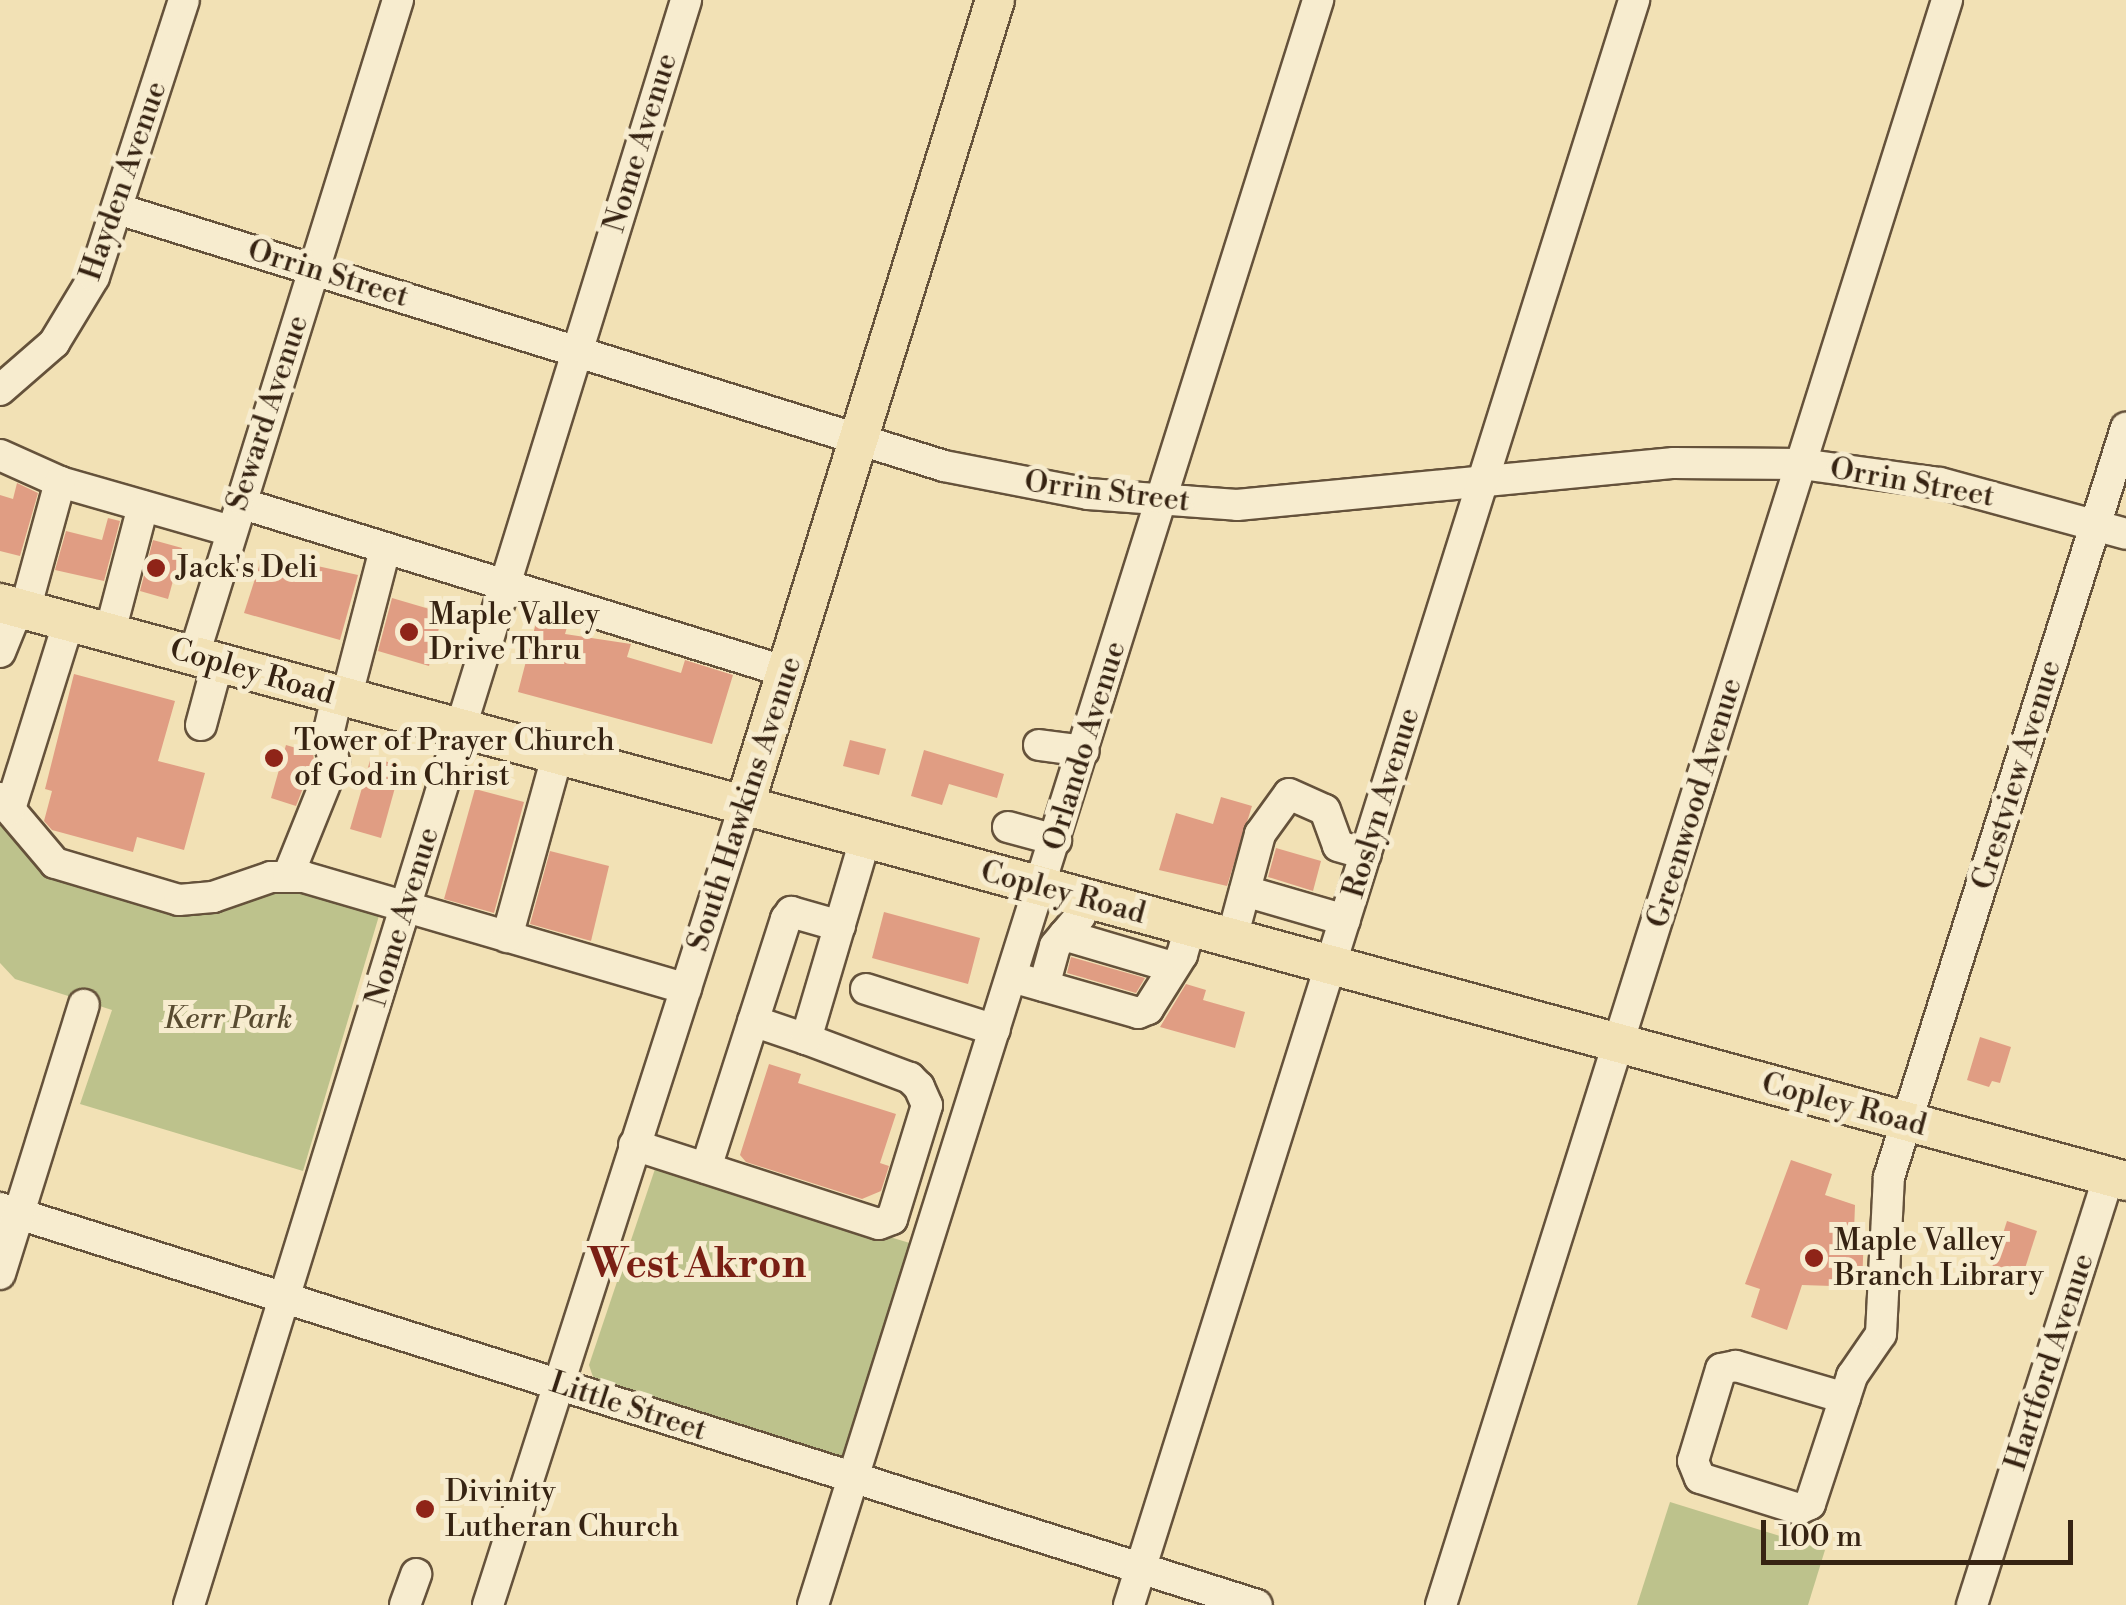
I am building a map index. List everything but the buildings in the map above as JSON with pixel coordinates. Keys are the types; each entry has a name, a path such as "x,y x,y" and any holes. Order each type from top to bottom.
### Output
{"main road":[{"name":"South Hawkins Avenue","path":"744,807 995,0"},
{"name":"Copley Road","path":"14,607 2118,1178"}],"street":[{"name":"Hayden Avenue","path":"0,390 30,370 64,330 94,277 184,0"},
{"name":"Seward Avenue","path":"201,725 206,659 235,517 398,0"},
{"name":"Nome Avenue","path":"189,1605 686,0"},
{"name":"Orlando Avenue","path":"814,1605 1318,0"},
{"name":"Roslyn Avenue","path":"1129,1605 1634,0"},
{"name":"Greenwood Avenue","path":"1441,1605 1947,0"},
{"name":"Orrin Street","path":"118,209 976,474 1163,503 1340,499 1674,463 1801,464 1940,483 2112,530"},
{"name":"Crestview Avenue","path":"1845,1398 1736,1366 1722,1369 1693,1462 1700,1478 1799,1509 1810,1504 1845,1398 1881,1334 1889,1178 2112,530 2126,428"},
{"path":"0,455 60,482 144,506 235,517 385,549 787,672"},
{"path":"0,652 60,482"},
{"path":"110,632 144,506"},
{"path":"288,876 334,762 328,735 385,549"},
{"path":"70,622 5,804 55,864 179,900 288,876 686,989"},
{"path":"1039,745 1084,752"},
{"path":"507,937 557,757"},
{"path":"1232,938 1260,834 1289,794 1325,810 1338,846 1366,854"},
{"name":"South Hawkins Avenue","path":"488,1605 744,807"},
{"path":"1008,827 1056,840"},
{"path":"806,1039 865,840"},
{"path":"1245,891 1345,920"},
{"path":"1044,986 1064,935 1085,899"},
{"path":"706,1168 791,912 840,926"},
{"path":"1122,952 1133,912"},
{"path":"1012,977 1138,1012 1148,1009 1169,966 1182,955 1190,927"},
{"path":"1064,935 1169,966"},
{"path":"866,989 996,1030"},
{"path":"0,1274 10,1211 84,1006"},
{"path":"634,1144 880,1224 892,1219 927,1106 920,1087 910,1078 753,1022"},
{"name":"Hartford Avenue","path":"1972,1605 2118,1178"},
{"name":"Little Street","path":"10,1211 1257,1605"},
{"path":"405,1605 416,1574"}],"green space":[{"name":"Kerr Park","path":"0,816 47,869 178,914 278,882 381,909 303,1171 80,1104 112,1010 15,979 0,963"},
{"path":"656,1166 913,1244 851,1452 833,1459 595,1383 589,1365"},
{"path":"1670,1502 1825,1550 1808,1605 1637,1605"}],"place":[{"name":"Jack's Deli","path":"156,568"},
{"name":"Maple Valley Drive Thru","path":"409,632"},
{"name":"Tower of Prayer Church of God in Christ","path":"274,758"},
{"name":"Maple Valley Branch Library","path":"1814,1258"},
{"name":"Divinity Lutheran Church","path":"425,1509"}],"district":[{"name":"West Akron","path":"697,1265"}]}
